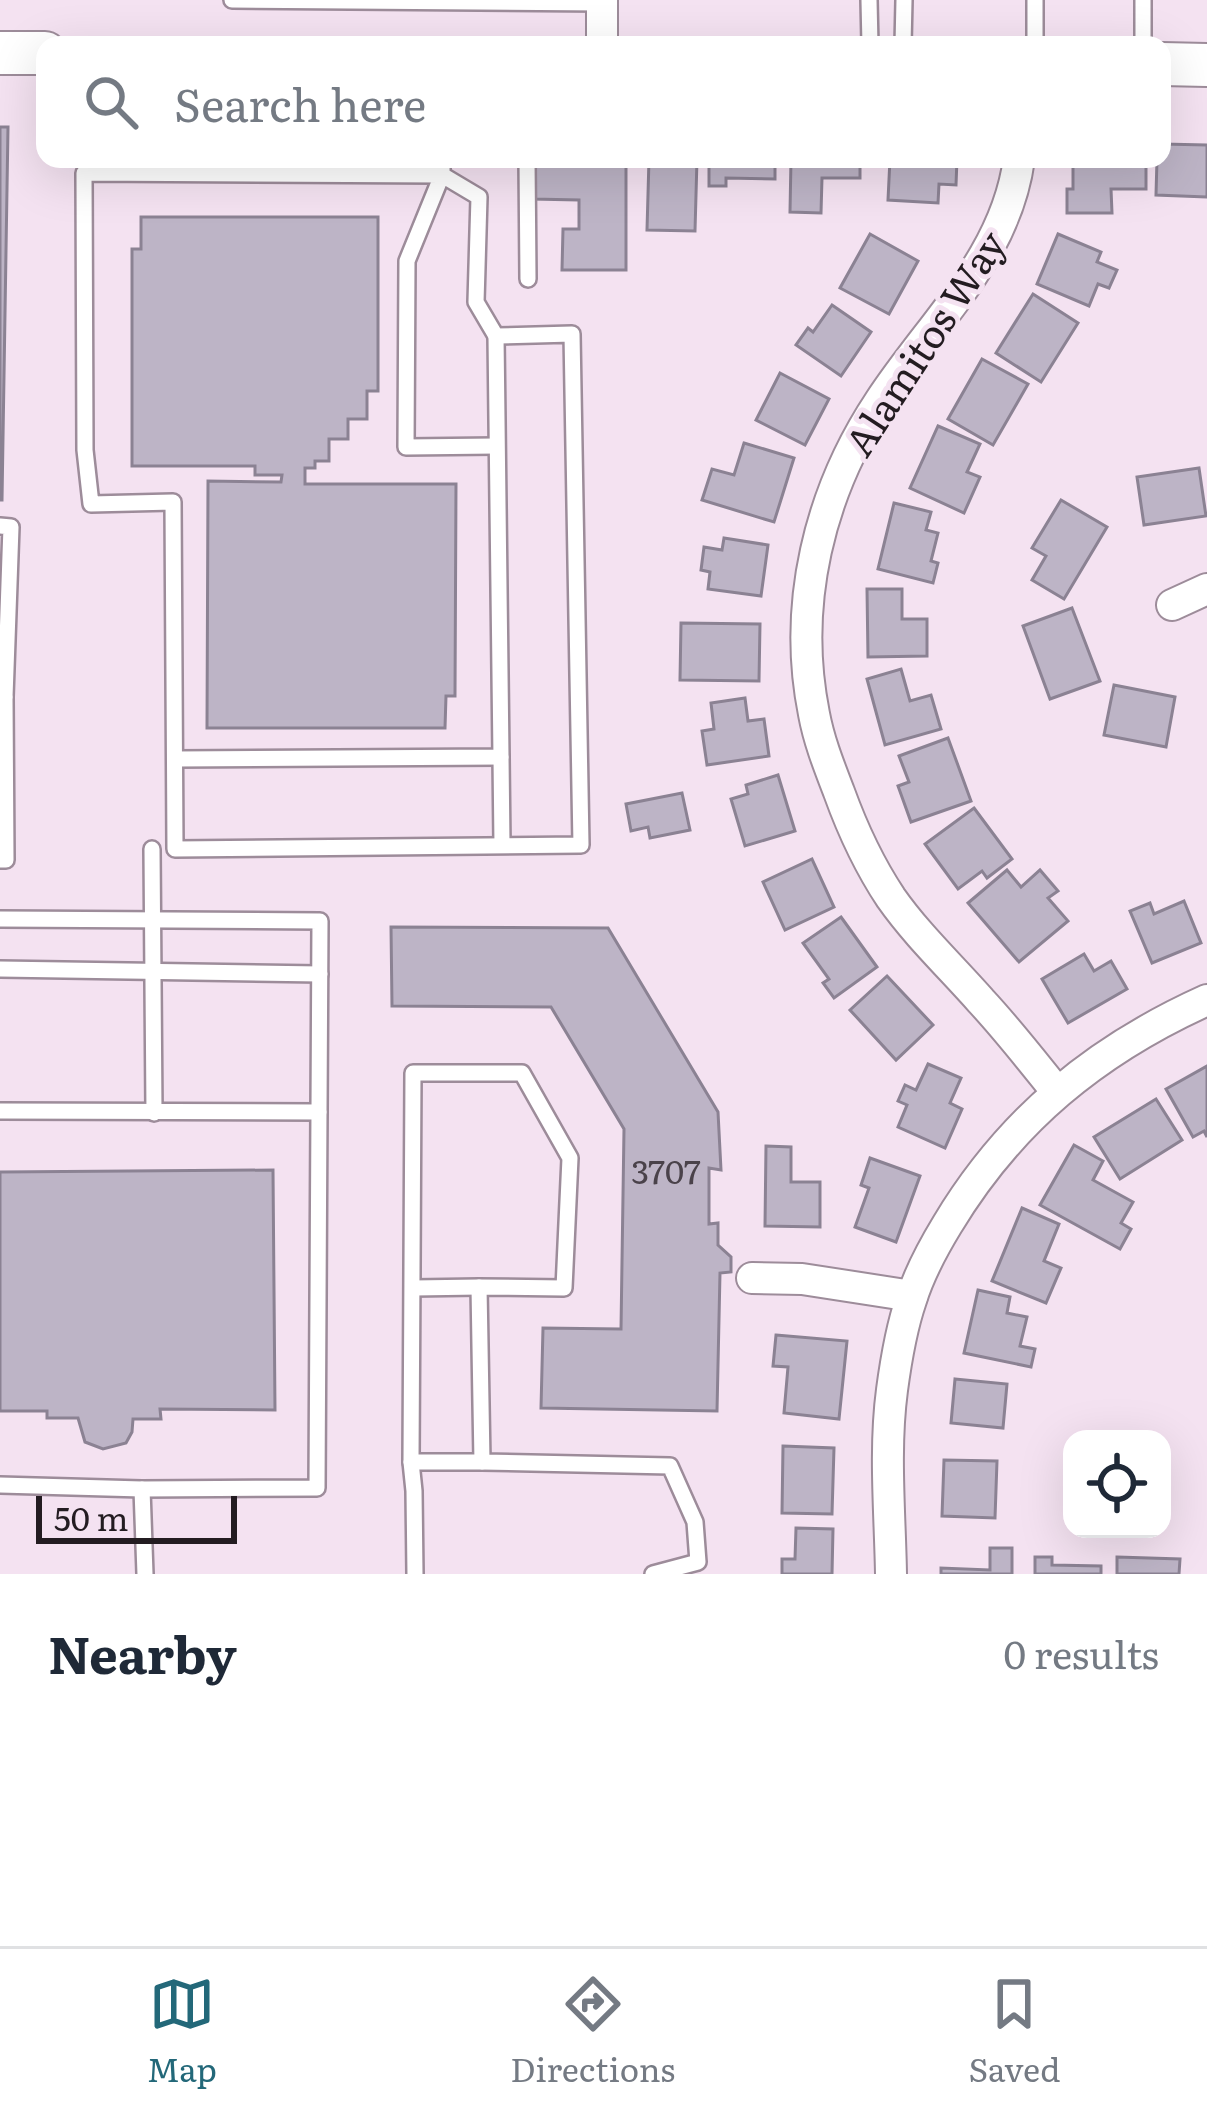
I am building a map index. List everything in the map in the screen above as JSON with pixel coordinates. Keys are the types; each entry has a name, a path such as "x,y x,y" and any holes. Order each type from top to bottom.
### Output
{"main road":[{"path":"0,52 36,53"},
{"path":"1171,64 1207,65"}],"street":[{"path":"602,2 602,36"},
{"name":"Alamitos Way","path":"1017,168 987,253 890,386 844,463 815,550 806,632 819,733 866,854 891,897 1057,1092"},
{"path":"1172,605 1207,590"},
{"path":"891,1574 891,1395 912,1296 937,1243 998,1151 1057,1092 1108,1053 1207,1000"},
{"path":"752,1278 802,1279 912,1296"}],"lane":[{"path":"232,0 602,2"},
{"path":"869,0 870,36"},
{"path":"903,36 904,0"},
{"path":"1035,0 1035,36"},
{"path":"1143,0 1143,36"},
{"path":"84,168 85,450 91,504 173,502 175,849 580,845 572,334 496,336"},
{"path":"442,168 407,261 406,447 496,446"},
{"path":"443,168 479,197 476,302 496,336 502,845"},
{"path":"527,168 528,279"},
{"path":"0,526 11,527 3,697 6,860 0,860"},
{"path":"176,758 501,757"},
{"path":"152,849 154,1113"},
{"path":"0,919 320,921 317,1488 0,1485"},
{"path":"0,969 320,974"},
{"path":"413,1288 564,1288 570,1158 522,1072 413,1072 411,1462 415,1574"},
{"path":"0,1111 320,1112"},
{"path":"479,1287 482,1462"},
{"path":"411,1462 670,1466 695,1522 698,1562 653,1574"},
{"path":"142,1489 145,1574"}],"building":[{"path":"0,127 8,127 2,500 0,500"},
{"path":"1171,144 1207,145 1207,197 1156,195 1157,168 1171,168"},
{"path":"532,168 626,168 626,270 562,270 563,229 579,229 579,200 532,199"},
{"path":"649,168 697,168 695,231 647,230"},
{"path":"709,168 775,168 775,179 726,178 726,186 709,186"},
{"path":"791,168 860,168 860,178 822,178 821,213 790,212"},
{"path":"890,168 957,168 956,185 939,184 938,203 888,200"},
{"path":"1073,168 1146,168 1146,189 1111,189 1112,213 1067,213 1067,189 1073,189"},
{"path":"141,217 378,217 378,391 367,391 367,419 348,419 348,439 329,439 329,461 315,461 315,468 305,468 305,484 456,484 455,696 446,696 445,728 207,728 208,481 281,482 282,475 255,475 255,466 132,466 132,249 141,249"},
{"path":"870,234 918,261 889,314 840,288"},
{"path":"1058,234 1101,252 1097,262 1117,270 1109,288 1098,284 1089,306 1037,284"},
{"path":"1033,294 1078,323 1041,382 996,353"},
{"path":"832,305 871,332 841,376 796,345 808,328 813,332"},
{"path":"982,359 1028,384 993,445 948,419"},
{"path":"780,373 829,399 805,445 756,420"},
{"path":"938,426 980,444 967,472 980,477 964,513 910,488"},
{"path":"744,443 794,458 774,522 702,500 712,469 734,475"},
{"path":"1199,468 1206,516 1144,525 1137,477"},
{"path":"1061,500 1107,527 1064,599 1032,580 1046,556 1032,548"},
{"path":"894,503 931,512 926,530 938,533 931,561 938,563 933,583 878,569"},
{"path":"724,538 768,545 761,596 708,589 710,572 701,570 704,547 722,550"},
{"path":"867,589 902,589 902,619 927,619 927,656 868,657"},
{"path":"1072,608 1100,681 1050,699 1023,626"},
{"path":"681,623 760,624 759,681 680,680"},
{"path":"901,669 910,701 931,695 941,729 885,745 867,679"},
{"path":"1114,685 1175,697 1166,747 1104,735"},
{"path":"745,698 748,721 764,719 769,756 707,765 702,731 714,729 711,703"},
{"path":"948,738 971,801 911,822 898,786 909,782 899,756"},
{"path":"778,775 795,831 745,846 731,799 748,794 746,785"},
{"path":"682,793 690,830 650,838 648,827 631,831 626,804"},
{"path":"974,808 1012,859 987,878 982,871 958,889 925,844"},
{"path":"812,859 834,907 785,930 763,882"},
{"path":"1007,870 1021,887 1040,870 1058,891 1048,898 1068,921 1019,962 968,903"},
{"path":"1184,901 1201,943 1152,963 1130,911 1150,903 1154,914"},
{"path":"841,917 877,967 834,998 823,983 829,979 803,943"},
{"path":"391,927 608,928 718,1112 721,1170 709,1168 709,1224 718,1223 718,1245 731,1257 731,1272 720,1273 717,1411 541,1408 543,1328 621,1329 624,1129 551,1007 392,1006"},
{"path":"1084,954 1094,971 1111,961 1127,989 1068,1023 1042,979"},
{"path":"887,976 933,1025 896,1060 850,1010"},
{"path":"928,1064 961,1078 950,1103 962,1109 945,1148 898,1127 907,1105 898,1101 905,1085 916,1090"},
{"path":"1207,1066 1207,1137 1204,1131 1193,1137 1166,1089"},
{"path":"1156,1099 1182,1140 1120,1179 1094,1137"},
{"path":"1074,1145 1103,1161 1093,1180 1133,1202 1121,1223 1131,1229 1120,1249 1040,1205"},
{"path":"766,1146 791,1147 791,1182 820,1182 820,1227 765,1226"},
{"path":"870,1158 920,1176 896,1242 855,1227 869,1188 861,1185"},
{"path":"273,1170 275,1410 160,1409 161,1419 133,1419 126,1443 103,1449 85,1442 78,1418 47,1418 47,1411 0,1411 0,1172"},
{"path":"1022,1208 1059,1224 1044,1261 1061,1268 1046,1303 992,1281"},
{"path":"978,1290 1010,1297 1007,1313 1027,1317 1020,1346 1035,1349 1031,1367 964,1353"},
{"path":"776,1335 847,1341 839,1419 784,1413 788,1367 773,1366"},
{"path":"955,1379 1007,1384 1003,1428 951,1423"},
{"path":"783,1446 834,1448 832,1514 782,1513"},
{"path":"944,1460 997,1461 995,1518 942,1516"},
{"path":"796,1528 833,1529 832,1574 782,1574 782,1559 795,1559"},
{"path":"990,1548 1012,1548 1012,1574 941,1574 941,1568 990,1570"},
{"path":"1035,1557 1052,1557 1052,1565 1101,1566 1101,1574 1035,1574"},
{"path":"1117,1557 1180,1559 1179,1574 1117,1574"}]}
